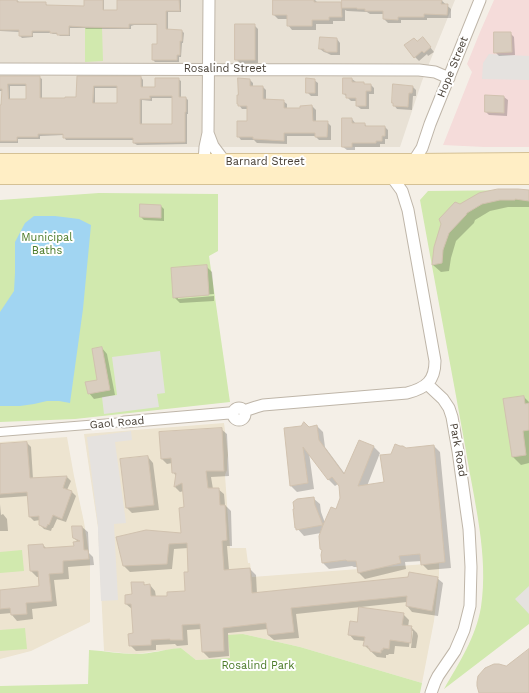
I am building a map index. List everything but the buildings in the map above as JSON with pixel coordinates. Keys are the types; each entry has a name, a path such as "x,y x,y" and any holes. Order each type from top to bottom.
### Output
{"main road":[{"name":"Barnard Street","path":"0,176 391,176 437,162 529,161"},
{"name":"Barnard Street","path":"0,162 312,162 529,176"},
{"path":"204,162 204,166 210,170 274,171 300,176"},
{"path":"0,166 69,168 78,176"}],"street":[{"path":"204,162 208,133 209,0"},
{"name":"Hope Street","path":"410,169 420,152 480,0"},
{"name":"Rosalind Street","path":"0,69 419,70 434,72 449,78"},
{"path":"208,133 212,146 225,162"},
{"name":"Hope Street","path":"427,134 427,148 429,153 437,162"},
{"path":"408,210 410,169"},
{"path":"391,176 402,191 408,210 435,361 434,375 427,384"},
{"name":"Gaol Road","path":"0,432 239,412 263,405 407,392 420,389 427,384"},
{"name":"Park Road","path":"427,384 443,399 449,408 452,417 460,458 469,529 471,567 470,606 464,630 455,651 434,682 431,693"}],"shaded area":[{"path":"0,0 455,0 422,81 400,147 0,147"},
{"path":"494,0 529,0 529,147 443,145 472,72 467,64"},
{"path":"489,54 529,56 529,80 482,79 483,63"},
{"path":"160,351 165,393 157,394 159,407 104,414 102,397 117,395 112,357"},
{"path":"224,423 228,455 227,470 225,475 230,548 246,548 252,577 439,563 434,621 422,683 300,647 243,634 231,658 196,660 181,648 136,654 104,651 98,528 84,434"},
{"path":"131,431 132,440 115,442 126,523 114,524 118,600 101,601 98,526 87,437"},
{"path":"67,437 84,522 90,561 90,622 31,651 0,659 0,442"},
{"path":"529,586 529,614 515,599"}],"green space":[{"path":"102,27 103,61 85,62 85,28"},
{"path":"529,190 529,624 444,689 466,650 479,618 483,588 483,568 480,529 420,200 428,191"},
{"path":"99,193 218,194 218,251 209,256 230,402 75,419 0,422 0,200"},
{"path":"22,550 24,571 0,573 0,552"},
{"path":"25,628 27,649 0,651 0,630"},
{"name":"Rosalind Park","path":"243,634 300,647 422,683 420,693 0,693 0,686 88,684 89,650 136,654 181,648 196,660 230,658 228,635"}],"water":[{"name":"Municipal Baths","path":"34,216 55,216 79,219 91,225 83,309 70,403 47,401 20,406 0,406 0,312 14,291 15,242 25,223"}]}
